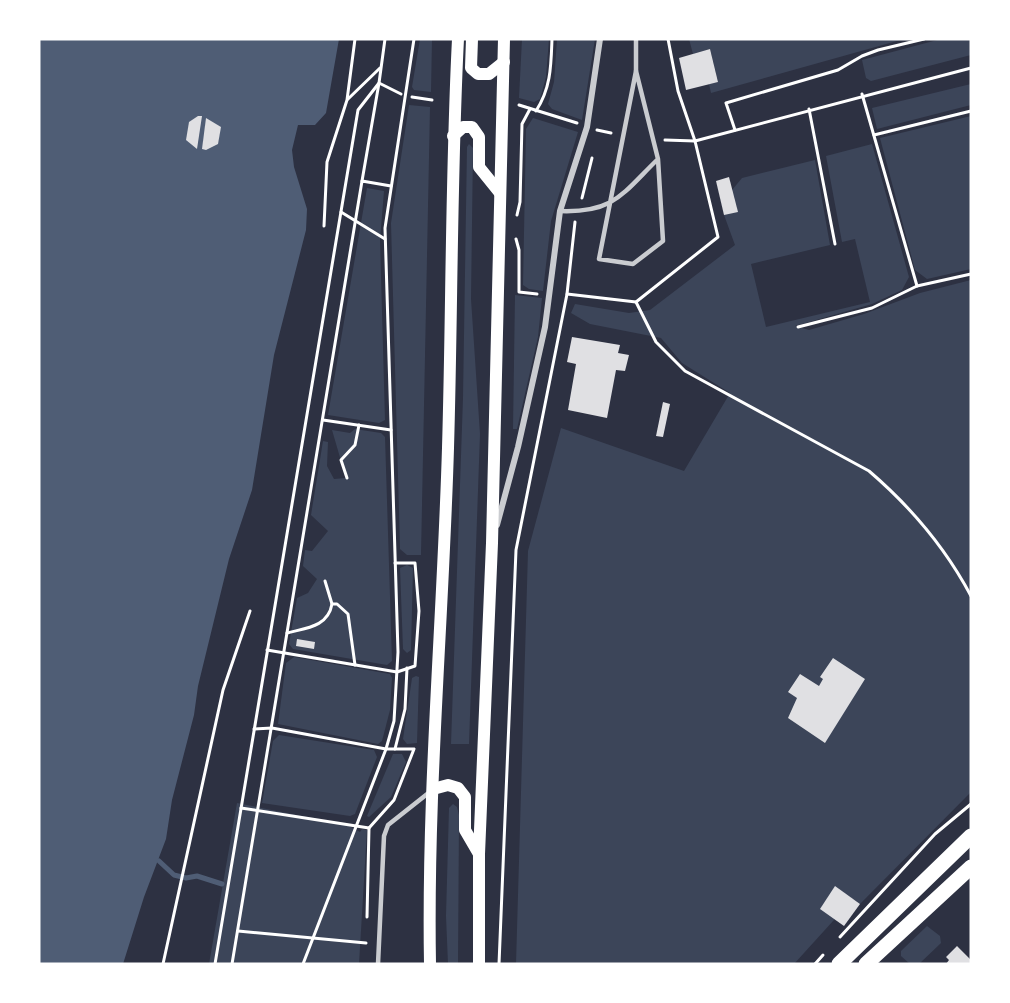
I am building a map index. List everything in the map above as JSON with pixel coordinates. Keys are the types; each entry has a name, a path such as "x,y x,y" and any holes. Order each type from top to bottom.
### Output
{"main road":[{"path":"430,964 433,789 448,449 453,136 458,39"},
{"path":"472,39 471,68 478,75 489,74 504,62"},
{"path":"479,964 479,854 492,543 504,39"},
{"path":"453,136 463,127 472,128 479,137 479,167 500,193"},
{"path":"433,789 448,785 458,788 465,797 465,830 479,854"},
{"path":"838,964 971,836"},
{"path":"866,964 971,867"}],"street":[{"path":"492,543 518,447 545,327 560,211 587,126 600,39"}],"lane":[{"path":"636,39 636,71 599,260 633,264 663,241 658,159 636,71"},
{"path":"560,211 578,212 610,205 658,159"},
{"path":"378,964 384,836 388,825 433,789"}],"path":[{"path":"324,226 327,162 347,100 355,39"},
{"path":"232,964 287,633 305,541 385,39"},
{"path":"303,964 340,863 358,825 394,721 397,672 395,563 385,239 414,39"},
{"path":"536,111 545,97 550,80 552,39"},
{"path":"653,139 695,141 678,91 668,39"},
{"path":"735,130 726,103 838,70 878,50 924,39"},
{"path":"347,100 381,66"},
{"path":"721,133 862,94 971,68"},
{"path":"379,83 401,94"},
{"path":"214,964 358,110 379,83"},
{"path":"862,94 917,286"},
{"path":"412,97 432,99"},
{"path":"519,105 624,136"},
{"path":"515,220 520,202 522,124 530,109"},
{"path":"809,109 835,244"},
{"path":"874,135 971,111"},
{"path":"598,130 600,125"},
{"path":"500,964 516,550 567,294 578,212 593,153"},
{"path":"362,181 391,186"},
{"path":"341,212 385,239"},
{"path":"515,235 519,250 519,292 548,296 567,294"},
{"path":"798,327 872,308 917,286 971,274"},
{"path":"636,302 656,342 684,371 869,471 889,488 927,528 971,596"},
{"path":"323,420 391,430"},
{"path":"346,478 341,460 355,446 358,426"},
{"path":"267,650 397,672 415,666 419,611 415,562 395,563"},
{"path":"287,633 321,624 330,613 332,604 325,581"},
{"path":"332,604 337,604 348,614 355,665"},
{"path":"163,964 223,690 250,611"},
{"path":"395,749 405,709 407,668"},
{"path":"254,729 272,728 386,749 416,749 394,800 369,828 367,920"},
{"path":"502,751 507,751"},
{"path":"834,944 935,834 971,804"},
{"path":"241,808 369,828"},
{"path":"238,932 366,943"},
{"path":"366,954 367,932"},
{"path":"816,964 828,951"}],"shaded area":[{"path":"39,39 339,39 326,113 315,125 298,125 292,150 294,167 307,209 306,230 274,355 252,490 229,559 198,686 194,715 172,800 166,839 144,897 123,964 39,964"},
{"path":"420,39 432,39 431,92 414,90 412,87"},
{"path":"522,39 549,39 546,77 540,99 534,102 519,98"},
{"path":"557,39 595,39 582,120 552,109 548,104 554,82"},
{"path":"689,39 904,39 711,93 709,84 718,82 710,49 693,54"},
{"path":"941,39 971,39 971,55 871,81 866,78 862,60"},
{"path":"971,84 971,105 877,129 872,108"},
{"path":"409,105 430,107 421,555 407,555 400,549 391,223"},
{"path":"971,116 971,269 927,279 915,270 880,138"},
{"path":"533,118 578,132 551,221 543,291 529,289 523,285 526,129"},
{"path":"469,144 473,148 471,299 480,434 469,744 451,744 463,398 467,147"},
{"path":"872,144 909,277 902,290 872,304 795,326 809,330 864,314 920,293 971,280 971,792 860,904 853,899 794,964 516,964 528,551 561,428 684,471 730,393 682,363 661,338 590,324 571,313 575,304 629,313 650,310 735,245 724,215 732,190 742,178 815,160 830,245 751,264 766,327 870,302 855,239 842,242 826,156"},
{"path":"367,188 384,191 380,240 385,420 379,423 328,415"},
{"path":"515,295 542,298 538,337 517,429 513,429"},
{"path":"355,429 381,433 385,437 392,661 387,665 293,649 289,644 297,598 308,593 317,579 303,566 305,550 312,551 328,531 311,515 323,441 328,442 327,466 334,479 346,478 332,430 350,433"},
{"path":"407,565 413,568 411,650 407,653 403,649 400,568"},
{"path":"294,657 390,674 392,678 390,710 382,741 378,744 278,724 286,663"},
{"path":"419,677 417,743 407,744 403,739 412,678"},
{"path":"279,735 374,750 377,757 355,814 350,816 262,803 273,741"},
{"path":"393,754 402,754 406,762 391,797 369,817 367,816"},
{"path":"237,803 347,825 360,832 362,829 367,830 359,964 209,964"},
{"path":"453,804 457,807 459,815 458,964 448,964 446,916 449,808"},
{"path":"927,926 940,936 941,943 919,964 910,964 901,956 901,951"}],"building":[{"path":"710,49 718,82 686,90 679,58"},
{"path":"202,116 197,149 186,140 189,122"},
{"path":"206,118 221,127 218,144 206,150 202,149"},
{"path":"729,177 738,212 724,215 716,181"},
{"path":"572,337 620,345 618,353 629,355 625,371 616,370 607,418 568,410 576,364 567,362"},
{"path":"663,402 670,404 663,437 656,436"},
{"path":"297,639 315,642 314,649 296,646"},
{"path":"833,658 865,679 825,743 788,718 797,698 788,692 800,674 819,686 823,679 820,677"},
{"path":"835,886 860,904 844,926 820,909"},
{"path":"957,946 971,960 971,964 946,964 949,960 946,957"}],"waterway":[{"path":"159,861 174,875 186,878 197,876 222,884"}]}
